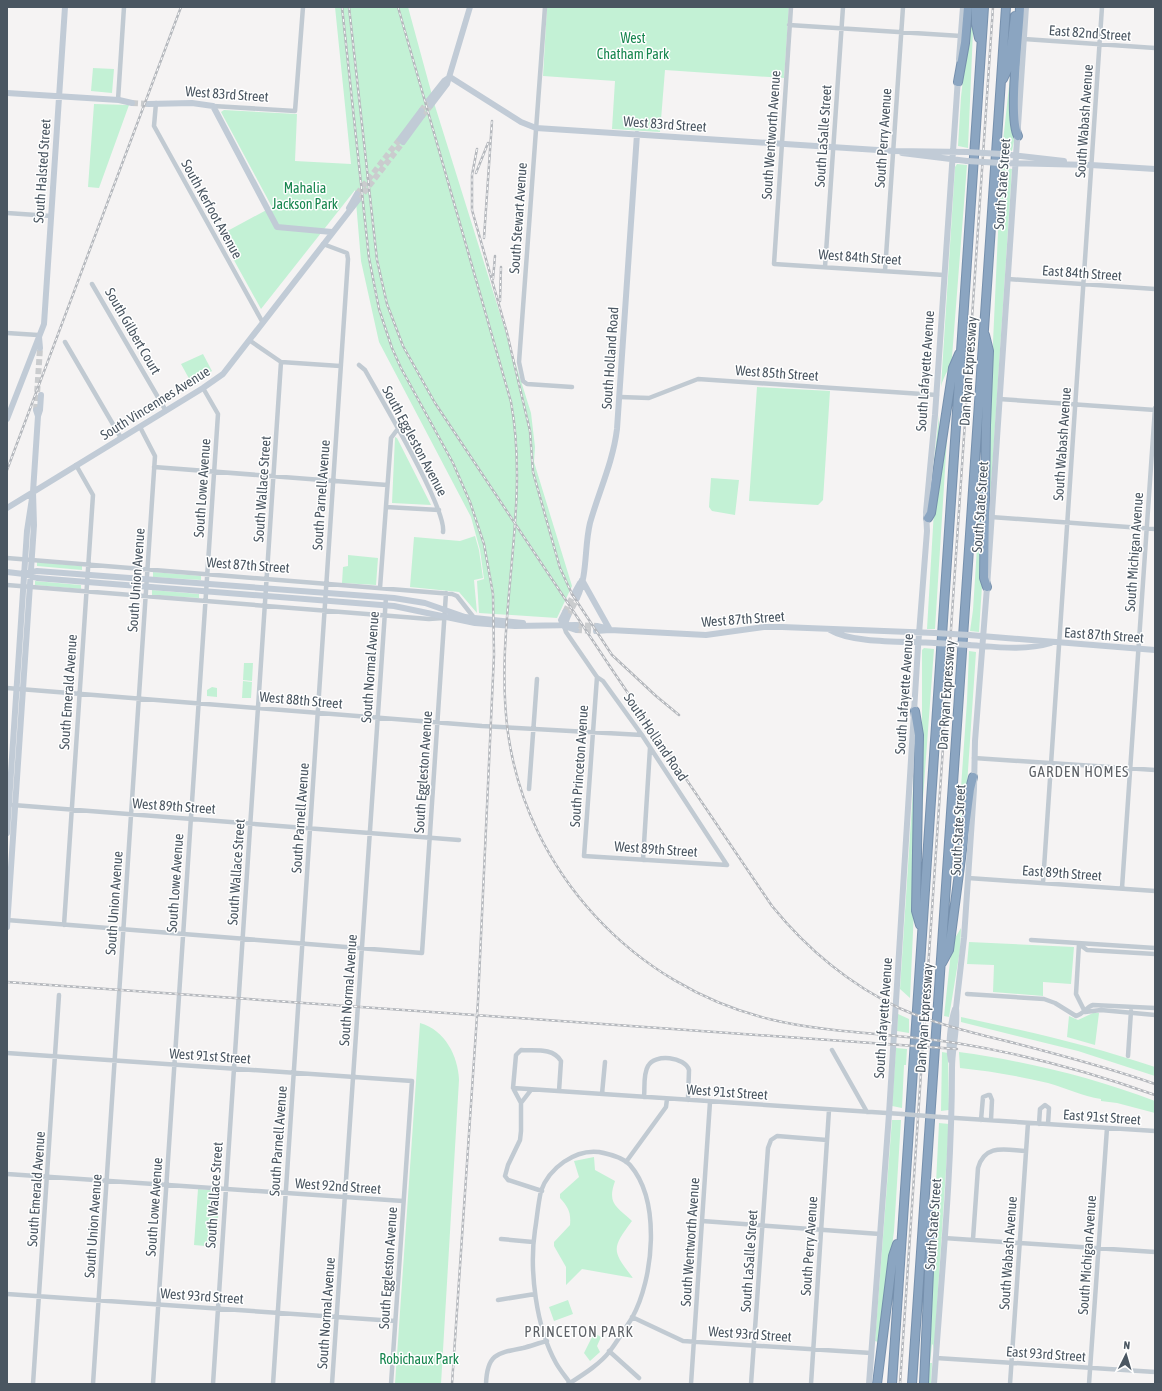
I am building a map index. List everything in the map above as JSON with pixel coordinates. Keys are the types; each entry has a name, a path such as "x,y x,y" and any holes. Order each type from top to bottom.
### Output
{"highway":[{"path":"958,82 965,43 968,7"},
{"path":"976,7 976,24 981,48"},
{"name":"Dan Ryan Expressway","path":"892,1384 984,7"},
{"name":"Dan Ryan Expressway","path":"912,1384 1006,7"},
{"path":"1001,85 1009,66 1016,7"},
{"path":"1018,136 1014,130 1014,110 1020,7"},
{"path":"984,327 990,351 986,425 984,578 987,587"},
{"path":"928,518 931,513 953,368 962,350"},
{"path":"915,711 919,735 916,911 922,930"},
{"path":"940,966 949,950 970,789 973,777"},
{"path":"924,1384 931,1226 925,1199"},
{"path":"877,1384 893,1256 901,1232"}],"main road":[{"name":"South Halsted Street","path":"7,419 38,335 44,324 65,7"},
{"path":"430,103 444,81 450,77 470,7"},
{"name":"South Lafayette Avenue","path":"869,1384 889,1114 928,518 926,512 937,395 952,151 963,7"},
{"name":"South State Street","path":"934,1384 952,1118 952,1065 950,1054 952,1017 956,1008 964,938 974,789 974,758 992,517 1026,7"},
{"name":"West 83rd Street","path":"450,77 521,122 536,128 893,151 952,151 1002,154 1092,165"},
{"path":"7,93 133,101"},
{"name":"West 83rd Street","path":"149,102 192,103 213,106"},
{"path":"213,106 278,227 332,232"},
{"path":"401,140 422,114"},
{"name":"South Holland Road","path":"575,596 582,580 590,524 614,449 620,397 638,134"},
{"name":"West 83rd Street","path":"893,151 952,160 1015,164 1092,165"},
{"path":"1092,165 1155,170"},
{"name":"South Vincennes Avenue","path":"7,508 166,411 223,374 358,197"},
{"path":"38,335 41,345"},
{"path":"7,833 20,689 28,560 34,503 33,492 37,413 40,410 41,395"},
{"name":"West 87th Street","path":"28,574 37,571 386,597 412,600 475,618 515,621 532,625"},
{"name":"West 87th Street","path":"7,572 28,574 36,578 385,606 410,609 444,618 475,623 515,626 532,625 576,627"},
{"path":"582,580 610,630"},
{"path":"564,626 566,614"},
{"name":"West 87th Street","path":"596,629 706,635 764,627 830,630 836,628 983,636"},
{"name":"West 87th Street","path":"830,630 839,636 847,637 982,646"},
{"name":"East 87th Street","path":"983,636 1041,640 1059,644 1155,650"},
{"name":"East 87th Street","path":"982,646 1041,646 1051,643"},
{"path":"7,926 10,804"}],"street":[{"path":"119,100 124,7"},
{"name":"West 83rd Street","path":"213,106 295,111 303,7"},
{"name":"South Stewart Avenue","path":"545,7 519,362 523,381 527,384 572,387"},
{"name":"South Wentworth Avenue","path":"774,264 790,7"},
{"name":"South LaSalle Street","path":"825,267 843,7"},
{"name":"South Perry Avenue","path":"884,271 903,7"},
{"name":"South Wabash Avenue","path":"1043,883 1102,7"},
{"path":"789,25 961,36"},
{"name":"East 82nd Street","path":"1024,40 1155,48"},
{"name":"South Kerfoot Avenue","path":"156,102 154,126 263,323"},
{"path":"7,213 51,216"},
{"name":"South Parnell Avenue","path":"273,1384 347,254 323,244"},
{"name":"West 84th Street","path":"774,264 944,275"},
{"name":"East 84th Street","path":"1008,279 1155,289"},
{"name":"South Gilbert Court","path":"92,284 166,411"},
{"path":"7,333 38,335"},
{"path":"249,340 281,362 340,366"},
{"path":"65,342 121,438"},
{"name":"South Wallace Street","path":"213,1384 281,362"},
{"name":"South Eggleston Avenue","path":"359,365 365,370 425,479 439,510 443,523 443,532"},
{"name":"West 85th Street","path":"620,397 653,398 698,379 937,395"},
{"name":"South Lowe Avenue","path":"153,1384 218,414 203,388"},
{"path":"999,399 1155,409"},
{"name":"South Michigan Avenue","path":"1122,888 1155,409"},
{"name":"South Union Avenue","path":"93,1384 155,456 140,427"},
{"path":"380,588 391,438 397,430"},
{"name":"South Emerald Avenue","path":"64,925 92,492 76,465"},
{"path":"154,467 388,485"},
{"path":"386,507 439,510"},
{"path":"992,517 1155,529"},
{"name":"West 87th Street","path":"7,558 446,593 457,596 475,618"},
{"name":"West 87th Street","path":"7,585 385,616 429,619 444,618"},
{"name":"South Eggleston Avenue","path":"362,948 422,952 446,593"},
{"name":"South Normal Avenue","path":"332,1384 386,597"},
{"name":"South Holland Road","path":"564,626 566,632 597,677 603,680 642,735 726,865"},
{"name":"South Princeton Avenue","path":"584,856 597,677"},
{"path":"529,789 537,679"},
{"name":"West 88th Street","path":"7,688 437,722 642,735"},
{"path":"643,860 650,748"},
{"path":"974,758 1155,770"},
{"name":"West 89th Street","path":"10,804 459,840"},
{"name":"West 89th Street","path":"584,856 726,865"},
{"name":"East 89th Street","path":"968,878 1155,891"},
{"path":"7,920 362,948"},
{"path":"1030,940 1155,948"},
{"path":"1079,944 1088,950 1155,954"},
{"path":"1079,944 1076,994 1085,1012"},
{"path":"967,994 1044,999 1055,1003 1076,1016 1085,1012 1101,1010 1155,1015"},
{"name":"South Emerald Avenue","path":"33,1384 59,995"},
{"path":"1085,1012 1087,1007 1093,1005 1155,1008"},
{"path":"1128,1056 1132,1007"},
{"path":"542,1191 508,1180 505,1176 520,1135 521,1103 513,1088 516,1057 520,1050 552,1052 561,1061 559,1091"},
{"path":"832,1050 867,1112"},
{"name":"West 91st Street","path":"7,1053 412,1081"},
{"path":"644,1097 646,1070 653,1060 680,1060 688,1066 690,1070 688,1100"},
{"path":"602,1094 605,1062"},
{"name":"South Eggleston Avenue","path":"391,1384 412,1081"},
{"name":"West 91st Street","path":"513,1088 940,1117"},
{"path":"521,1103 531,1090"},
{"path":"981,1120 983,1097 988,1095 992,1100 991,1120"},
{"path":"626,1162 666,1107 667,1099"},
{"name":"South Wentworth Avenue","path":"691,1384 710,1102"},
{"name":"East 91st Street","path":"1039,1124 1040,1109 1045,1105 1049,1110 1048,1124"},
{"name":"South Perry Avenue","path":"811,1384 829,1110"},
{"name":"East 91st Street","path":"940,1117 1155,1131"},
{"name":"South Wabash Avenue","path":"1010,1384 1028,1123"},
{"name":"South Michigan Avenue","path":"1089,1384 1107,1128"},
{"name":"South LaSalle Street","path":"751,1384 768,1148 771,1140 781,1136 827,1140"},
{"path":"973,1240 978,1168 982,1158 994,1150 1026,1151"},
{"path":"591,1152 601,1152 613,1155 626,1162 645,1189 650,1228 650,1243 643,1288 632,1317 609,1351 585,1373 570,1384 556,1362 547,1341 535,1294 533,1242 542,1191 556,1168 572,1156 591,1152"},
{"name":"West 92nd Street","path":"7,1174 403,1201"},
{"path":"702,1221 880,1234"},
{"path":"944,1238 1155,1252"},
{"path":"501,1239 533,1242"},
{"name":"West 93rd Street","path":"7,1294 395,1321"},
{"path":"498,1300 535,1294"},
{"name":"West 93rd Street","path":"632,1317 683,1341 871,1353"},
{"path":"486,1384 490,1362 494,1355 502,1351 547,1341"},
{"path":"609,1351 639,1378"},
{"name":"East 93rd Street","path":"936,1358 1155,1372"}],"green space":[{"name":"Mahalia Jackson Park","path":"335,7 408,7 435,106 531,413 535,447 534,462 572,586 557,618 479,613 477,581 484,579 480,550 471,517 379,342 361,261 355,190 261,309 220,235 272,207 221,112 224,110 297,114 295,161 351,164"},
{"name":"West Chatham Park","path":"547,7 789,7 784,78 665,70 660,132 612,129 615,81 543,76"},
{"path":"971,7 974,7 968,148 958,146 961,97"},
{"path":"1016,23 1012,126 1014,141 1012,151 1002,150"},
{"path":"93,68 114,69 112,93 91,91"},
{"path":"94,104 129,105 99,188 88,187"},
{"path":"957,164 967,165 952,357 941,387 955,167"},
{"path":"1001,167 1012,169 988,532 990,408"},
{"path":"203,354 212,371 192,384 181,364"},
{"path":"757,387 830,391 823,500 818,505 749,501"},
{"path":"939,415 939,441 931,488"},
{"path":"948,422 935,629 927,629 934,510"},
{"path":"395,437 397,438 431,505 392,503"},
{"path":"982,469 982,586 979,632 970,631 973,610"},
{"path":"711,478 739,480 735,515 712,511 709,507"},
{"path":"475,536 479,550 483,578 474,580 477,613 459,592 410,587 414,537 460,541"},
{"path":"348,555 378,558 376,585 342,583 343,567 348,566"},
{"path":"37,562 82,566 82,570 37,566"},
{"path":"153,572 201,576 201,580 153,577"},
{"path":"35,581 81,585 81,589 35,585"},
{"path":"152,590 199,594 199,598 152,595"},
{"path":"924,648 934,649 922,812 922,650"},
{"path":"969,651 976,652 966,800 954,889 967,701"},
{"path":"244,663 253,663 252,681 243,680"},
{"path":"243,681 252,682 251,698 242,698"},
{"path":"212,687 217,688 217,697 207,696 207,690"},
{"path":"915,758 914,910 910,998 900,989"},
{"path":"961,928 960,950 949,1017 944,1016 952,943"},
{"path":"969,942 1074,947 1071,984 1043,982 1043,996 993,992 994,965 967,964"},
{"path":"1093,1013 1099,1013 1095,1045 1067,1037 1069,1016 1078,1020"},
{"path":"898,1014 909,1019 909,1033 897,1031"},
{"path":"961,1017 1059,1039 1131,1059 1155,1067 1155,1076 1078,1051 961,1022"},
{"name":"Robichaux Park","path":"420,1023 429,1026 436,1031 448,1045 456,1062 459,1080 441,1384 395,1384"},
{"path":"896,1048 907,1049 906,1065 904,1065 902,1108 892,1106"},
{"path":"942,1052 948,1053 949,1110 941,1111"},
{"path":"959,1052 1033,1065 1107,1084 1155,1101 1155,1113 1117,1103 1101,1101 1101,1099 1037,1080 960,1068"},
{"path":"892,1120 901,1120 894,1231 873,1384 878,1342 875,1341"},
{"path":"939,1123 949,1124 934,1352 932,1344 930,1363 932,1363 931,1384 926,1384"},
{"path":"594,1157 595,1170 615,1181 612,1195 614,1204 632,1221 620,1238 617,1250 621,1262 633,1278 582,1269 566,1285 566,1267 554,1246 554,1242 570,1225 569,1211 560,1198 560,1194 579,1177 574,1161"},
{"path":"198,1189 220,1191 216,1247 194,1245"},
{"path":"568,1300 573,1314 554,1321 549,1307"},
{"path":"594,1333 601,1337 597,1346 600,1352 590,1361 584,1353"}],"tunnel":[{"path":"421,111 429,100"},
{"path":"132,103 148,104"},
{"path":"422,116 431,105"},
{"path":"357,194 400,139"},
{"path":"358,200 403,142"},
{"path":"36,410 40,348"},
{"path":"565,612 574,594"},
{"path":"568,616 577,598"},
{"path":"576,625 597,626"},
{"path":"576,630 596,631"}],"railway":[{"path":"7,470 181,7"},
{"path":"342,7 369,258 379,309 392,348 401,368 453,463 470,502 484,544 493,594 494,655 478,1001 452,1384"},
{"path":"349,7 377,260 387,304 403,346 435,403 613,671 772,906 785,922 814,951 846,977 899,1008 913,1014 973,1033 1087,1062 1155,1084"},
{"path":"398,7 511,402 516,443 517,485 505,650 505,692 508,733 519,784 538,832 563,876 595,916 632,951 674,980 720,1003 769,1019 815,1028 933,1040 981,1047 1032,1058 1081,1071 1155,1095"},
{"path":"900,1384 993,7"},
{"path":"484,238 492,121"},
{"path":"476,173 488,143"},
{"path":"477,149 472,175 472,210 507,333 530,431 533,472 560,568 572,594 612,655 679,715"},
{"path":"493,279 495,256"},
{"path":"500,301 501,267"},
{"path":"7,982 957,1049"}],"district":[{"name":"GARDEN HOMES","path":"1079,771"},
{"name":"PRINCETON PARK","path":"579,1331"}]}
